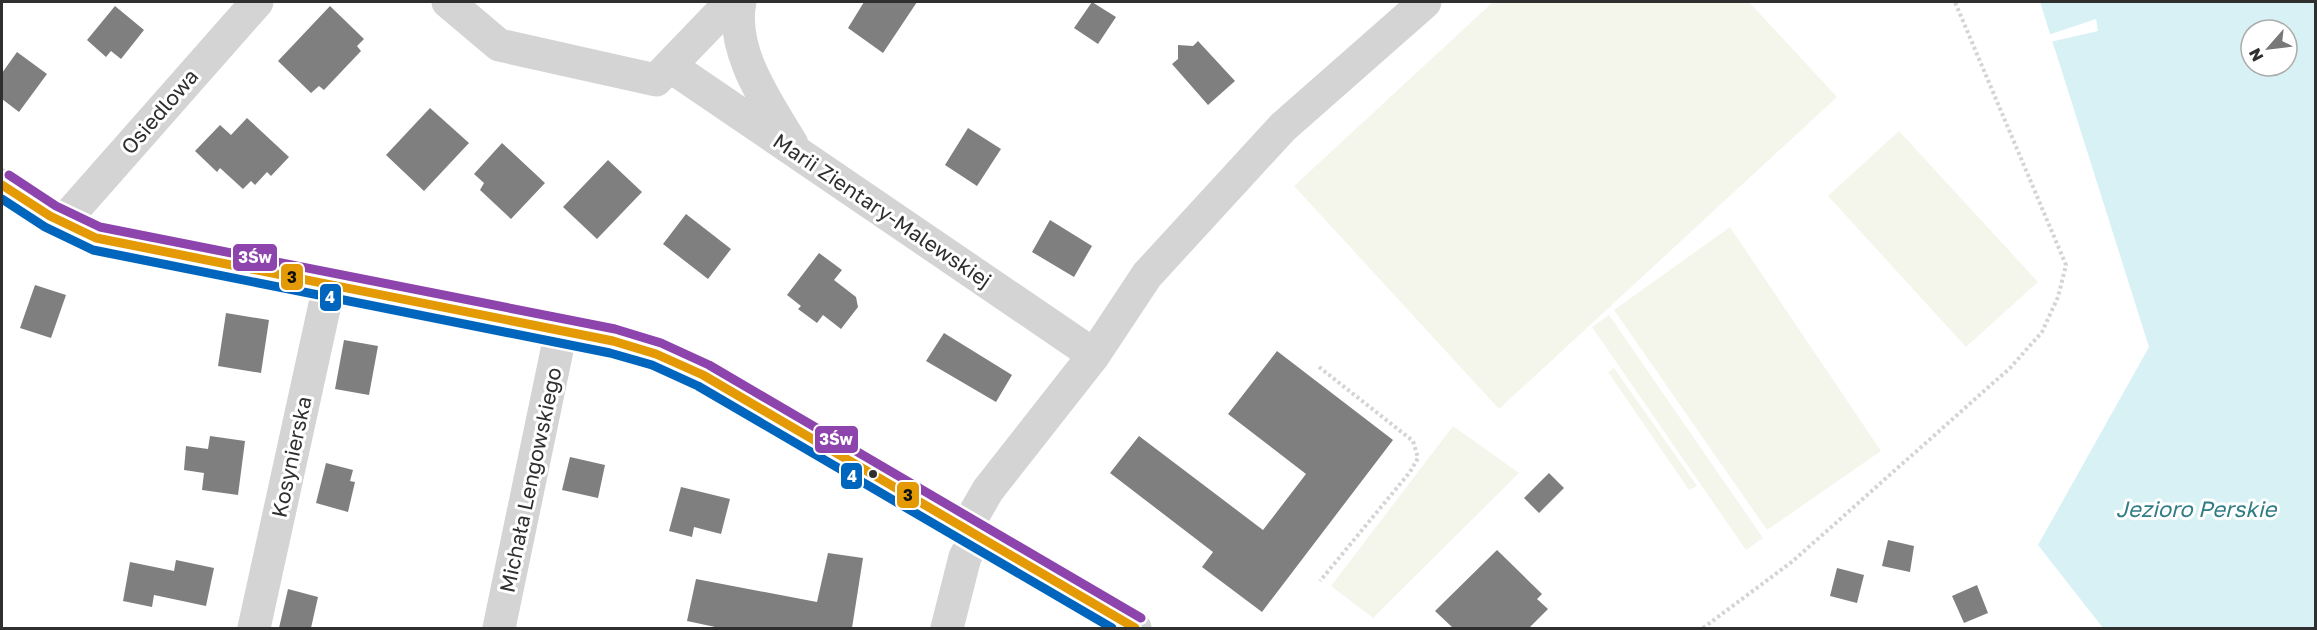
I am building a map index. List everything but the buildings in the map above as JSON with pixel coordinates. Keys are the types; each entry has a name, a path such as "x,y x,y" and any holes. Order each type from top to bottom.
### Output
{"street":[{"name":"Osiedlowa","path":"63,222 257,2"},
{"path":"448,2 499,45 656,80 730,2"},
{"path":"740,2 739,29 754,76 798,153"},
{"path":"947,628 971,531 988,490 1094,355 1147,275 1283,128 1425,2"},
{"name":"Marii Zientary-Malewskiej","path":"670,66 1094,355"},
{"path":"2,185 63,222 106,240 613,341 656,354 703,375 1135,628"},
{"name":"Kosynierska","path":"254,628 329,286"},
{"name":"Michała Lengowskiego","path":"499,628 561,331"}],"path":[{"path":"1703,628 1792,561 1976,401 2042,332 2058,297 2066,265 1955,2"},
{"path":"1319,367 1413,441 1418,458 1410,472 1320,581"}],"shaded area":[{"path":"1493,2 1749,2 1837,97 1499,409 1294,186"},
{"path":"1899,131 2038,282 1966,347 1828,196"},
{"path":"1730,227 1881,451 1767,530 1614,310"},
{"path":"1609,315 1763,538 1746,550 1592,327"},
{"path":"1614,368 1697,486 1689,490 1608,372"},
{"path":"1453,426 1519,473 1373,618 1331,586"}],"water":[{"name":"Jezioro Perskie","path":"2040,2 2315,2 2315,628 2103,628 2038,545 2149,347"}],"pier":[{"path":"2096,19 2098,31 2050,42 2048,35"}],"transit line":[{"name":"3Św","path":"9,175 56,206 100,227 615,329 661,343 709,365 1141,618"},
{"name":"3","path":"2,185 50,216 96,238 613,341 656,354 703,375 1135,628"},
{"name":"4","path":"2,199 45,227 93,250 610,353 652,365 698,386 1112,628"}]}
